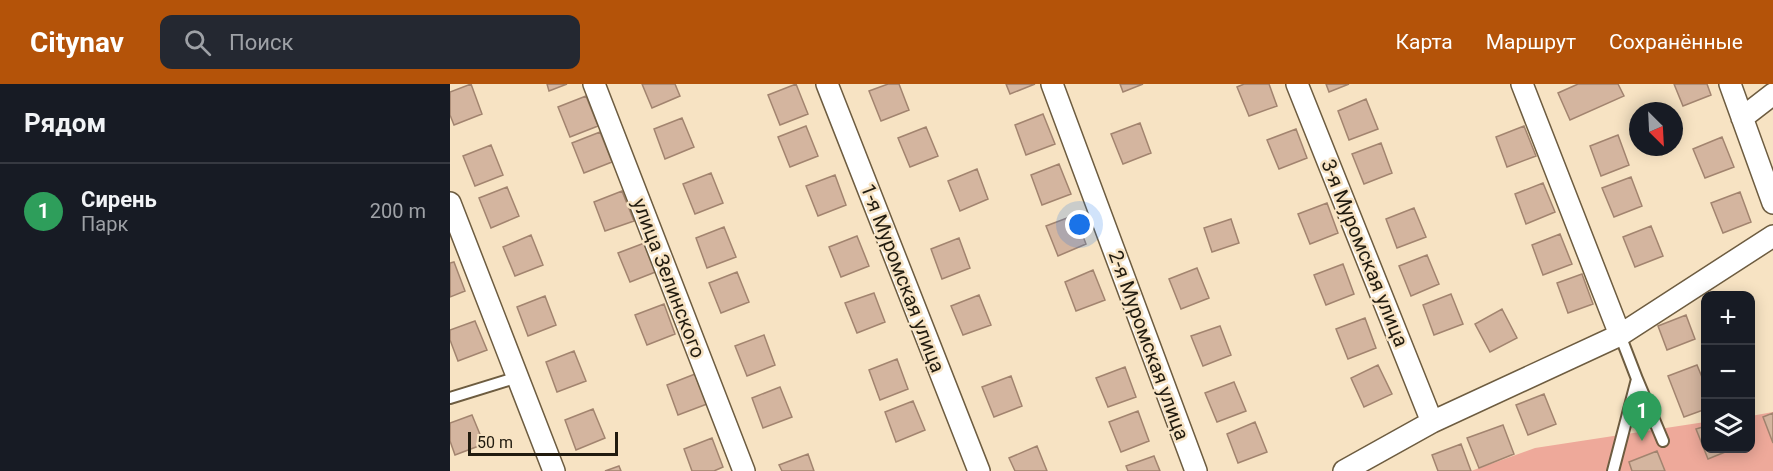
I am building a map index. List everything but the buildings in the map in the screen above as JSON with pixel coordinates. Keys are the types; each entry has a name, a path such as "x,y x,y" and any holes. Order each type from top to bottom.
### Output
{"street":[{"name":"улица Зелинского","path":"594,84 744,471"},
{"name":"1-я Муромская улица","path":"827,84 979,471"},
{"name":"2-я Муромская улица","path":"1052,84 1196,471"},
{"name":"3-я Муромская улица","path":"1298,84 1432,422"},
{"path":"1522,84 1620,335"},
{"path":"1730,84 1773,203"},
{"path":"1742,118 1773,94"},
{"path":"450,203 554,471"},
{"path":"1344,471 1432,422 1620,335 1773,236"}],"lane":[{"path":"1620,335 1663,441"},
{"path":"450,398 518,377"},
{"path":"1612,471 1637,379"}],"shaded area":[{"path":"1773,412 1773,471 1471,471 1535,448 1701,423 1701,453 1755,453 1755,415"}],"place":[{"name":"Сирень","path":"1642,441"}]}
